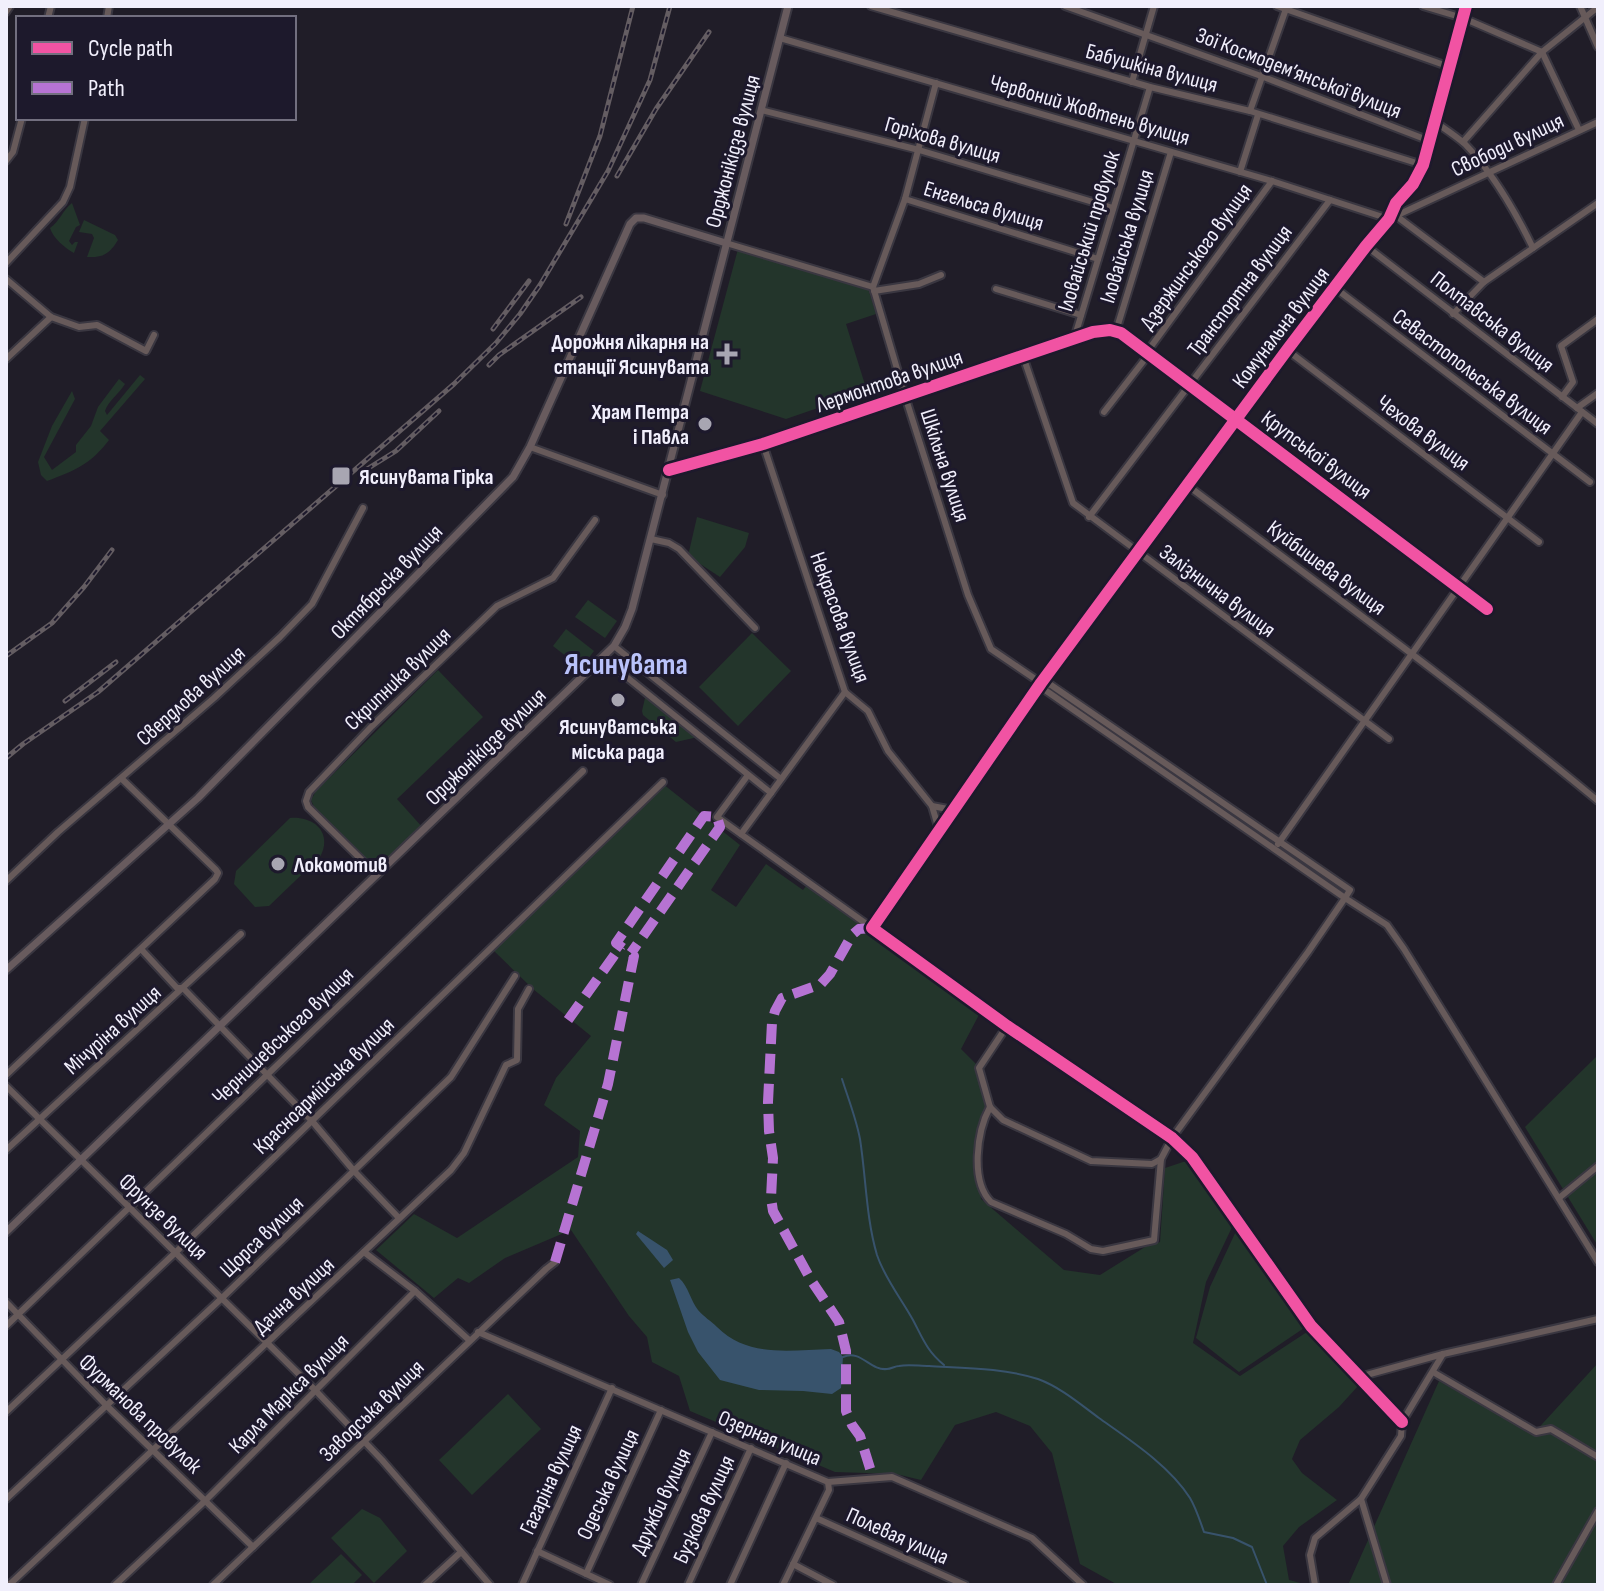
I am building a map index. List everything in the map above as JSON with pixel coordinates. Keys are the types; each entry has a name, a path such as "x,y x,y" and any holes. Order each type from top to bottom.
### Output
{"main road":[{"name":"Орджонікідзе вулиця","path":"6,1232 614,646 632,609 663,495 788,6"},
{"name":"Октябрьска вулиця","path":"6,970 170,825 513,477 530,447 630,224 636,218 644,218 726,243"}],"street":[{"path":"6,12 10,6"},
{"name":"Бабушкіна вулиця","path":"871,6 1150,87 1250,111 1423,165"},
{"name":"Зої Космодем’янської вулиця","path":"1065,6 1430,141"},
{"path":"1132,82 1154,6"},
{"path":"1277,6 1450,67"},
{"path":"1423,6 1463,18 1542,52 1579,130"},
{"name":"Комунальна вулиця","path":"872,928 1041,683 1287,350 1366,246 1392,217 1396,203 1413,184 1423,165 1466,6"},
{"path":"1580,6 1598,47"},
{"path":"1250,111 1287,7"},
{"path":"1463,142 1542,52 1598,7"},
{"name":"Червоний Жовтень вулиця","path":"780,38 1392,217 1484,282"},
{"path":"874,289 905,199 936,83"},
{"name":"Іловайський провулок","path":"1074,339 1150,87"},
{"name":"Горіхова вулиця","path":"761,110 919,150 1113,208"},
{"path":"1240,172 1258,115"},
{"path":"6,161 13,152 21,120"},
{"path":"6,263 63,202 70,187 85,120"},
{"path":"1435,122 1463,142 1490,173 1518,216 1533,248"},
{"name":"Свободи вулиця","path":"1392,217 1598,122"},
{"name":"Іловайська вулиця","path":"1118,332 1171,152"},
{"name":"Дзержинського вулиця","path":"1104,412 1272,181"},
{"name":"Енгельса вулиця","path":"905,199 1098,259"},
{"name":"Транспортна вулиця","path":"1089,517 1330,200"},
{"path":"1453,314 1484,282 1598,203"},
{"path":"726,243 874,289 919,284 941,275"},
{"name":"Полтавська вулиця","path":"1366,246 1598,424"},
{"path":"6,279 51,317 79,327 97,325 146,351 154,335"},
{"name":"Севастопольська вулиця","path":"1335,288 1590,482"},
{"name":"Шкільна вулиця","path":"874,289 968,595 991,649 1041,683 1051,685 1350,890 1345,898"},
{"path":"996,289 1081,315"},
{"path":"6,359 51,317"},
{"path":"1562,397 1573,382 1561,346 1598,319"},
{"name":"Лермонтова вулиця","path":"669,470 763,444 1093,332 1118,332"},
{"name":"Крупської вулиця","path":"1118,332 1487,609"},
{"name":"Чехова вулиця","path":"1287,350 1539,542"},
{"name":"Залізнична вулиця","path":"1023,356 1073,503 1389,739"},
{"path":"1274,850 1553,454 1580,410 1598,393"},
{"name":"Некрасова вулиця","path":"763,444 845,692 868,711 888,751 932,806"},
{"path":"530,447 663,495"},
{"name":"Куйбишева вулиця","path":"1187,485 1445,679 1598,801"},
{"name":"Свердлова вулиця","path":"6,881 241,674 312,604 363,508"},
{"name":"Скрипника вулиця","path":"377,875 308,807 309,792 372,726 497,606 553,578 595,520"},
{"path":"651,539 679,549 755,628"},
{"path":"614,646 781,779"},
{"path":"603,658 771,793"},
{"name":"Шкільна вулиця","path":"1041,683 1045,690 1387,925 1598,1262"},
{"path":"741,834 845,692"},
{"name":"Чернишевського вулиця","path":"6,1326 583,771"},
{"path":"748,775 717,817 1007,1026 1172,1138 1192,1157 1311,1326 1402,1422"},
{"path":"6,1075 213,883 218,873 122,779"},
{"name":"Красноармійська вулиця","path":"6,1412 663,782"},
{"path":"939,830 932,806 953,810"},
{"path":"990,1107 980,1128 978,1151 985,1196 991,1202 1066,1234 1091,1249 1103,1251 1154,1240 1161,1159 1172,1138 1345,898"},
{"name":"Мічуріна вулиця","path":"6,1150 241,934"},
{"path":"141,949 312,1121 399,1218"},
{"name":"Щорса вулиця","path":"6,1499 222,1298 451,1077 515,976"},
{"name":"Дачна вулиця","path":"9,1585 458,1162 506,1065 517,1060 518,1009 529,989"},
{"path":"1007,1026 979,1068 990,1107 1003,1120 1091,1161 1152,1164 1161,1159"},
{"name":"Фрунзе вулиця","path":"6,1086 315,1390 382,1460 490,1585"},
{"path":"1559,1198 1598,1166"},
{"path":"364,1252 415,1291 469,1340"},
{"name":"Заводська вулиця","path":"213,1585 555,1262"},
{"name":"Карла Маркса вулиця","path":"115,1585 205,1501 415,1291"},
{"name":"Фурманова провулок","path":"6,1302 106,1405 253,1547"},
{"path":"1359,1377 1443,1354 1598,1319"},
{"name":"Озерная улица","path":"478,1332 828,1482 892,1477 1032,1538 1083,1585"},
{"path":"1315,1585 1310,1555 1315,1538 1361,1499 1401,1436 1402,1422 1443,1354"},
{"path":"1433,1372 1536,1432 1551,1429 1598,1457"},
{"name":"Гагаріна вулиця","path":"522,1585 612,1388"},
{"name":"Одеська вулиця","path":"586,1574 661,1410"},
{"name":"Дружби вулиця","path":"641,1585 712,1432"},
{"name":"Бузкова вулиця","path":"688,1585 751,1448"},
{"path":"730,1585 786,1463"},
{"path":"783,1585 829,1490 828,1482"},
{"path":"1361,1499 1387,1585"},
{"path":"1556,1585 1598,1511"},
{"name":"Полевая улица","path":"816,1518 965,1585"},
{"path":"537,1551 610,1585"},
{"path":"425,1585 461,1552"},
{"path":"793,1564 833,1585"}],"green space":[{"path":"72,203 80,225 69,241 72,245 78,242 74,253 60,242 50,228"},
{"path":"84,220 115,235 118,240 106,254 87,257 94,238 92,234 79,232"},
{"path":"738,249 868,288 876,314 846,324 867,391 786,419 700,391"},
{"path":"140,375 145,379 100,431 109,440 96,455 66,474 47,481 41,475 38,462 52,426 72,391 75,399 44,457 52,470 76,452 76,445 91,426 98,407 119,379 125,384 106,407 107,415"},
{"path":"697,517 749,533 745,547 720,577 688,556"},
{"path":"588,600 617,621 605,638 575,617"},
{"path":"566,629 594,651 581,668 553,646"},
{"path":"752,633 791,671 738,726 699,687"},
{"path":"438,670 483,717 397,799 423,828 377,872 315,809 311,800 316,791"},
{"path":"647,697 698,737 676,742 643,715"},
{"path":"663,784 740,845 711,890 736,907 766,864 803,890 807,885 981,1011 961,1049 979,1067 987,1106 976,1137 981,1199 1064,1270 1100,1275 1145,1247 1160,1242 1165,1168 1189,1160 1234,1223 1206,1282 1193,1343 1240,1376 1310,1330 1358,1386 1339,1407 1300,1440 1292,1459 1302,1473 1337,1500 1299,1527 1283,1546 1289,1580 1308,1585 1118,1585 1080,1564 1052,1453 1030,1426 996,1412 955,1425 921,1480 896,1474 835,1472 690,1411 679,1376 652,1362 647,1337 629,1316 571,1230 505,1258 469,1283 458,1278 434,1298 376,1250 414,1214 457,1238 578,1157 580,1131 544,1105 556,1078 591,1036 533,989 493,950"},
{"name":"Локомотив","path":"290,818 307,820 319,828 324,840 320,857 269,906 255,907 234,884 236,871"},
{"path":"1598,1055 1598,1246 1525,1127"},
{"path":"1237,1229 1296,1310 1310,1324 1239,1372 1196,1338 1210,1287"},
{"path":"1598,1363 1598,1585 1348,1585 1439,1381 1533,1434"},
{"path":"508,1394 541,1429 472,1495 439,1460"},
{"path":"362,1509 380,1518 407,1551 374,1583 331,1538"},
{"path":"341,1554 362,1575 352,1585 308,1585"}],"water":[{"path":"638,1231 667,1250 673,1260 664,1268 636,1234"},
{"path":"679,1278 700,1312 742,1344 770,1350 831,1349 839,1352 843,1357 841,1388 832,1394 759,1390 720,1380 698,1352 688,1332 670,1280"}],"waterway":[{"path":"842,1079 860,1139 868,1212 880,1264 926,1344 944,1365"},
{"path":"843,1357 855,1356 881,1369 910,1365 998,1371 1025,1375 1054,1386 1161,1464 1190,1498 1204,1532 1233,1538 1252,1547 1267,1585"}],"railway":[{"path":"566,224 600,136 633,6"},
{"path":"6,758 98,692 454,384 496,343 540,285 608,171 650,80 670,6"},
{"path":"617,176 656,109 709,32"},
{"path":"493,329 529,281"},
{"path":"489,365 581,297"},
{"path":"367,469 396,451 439,411"},
{"path":"6,656 52,623 112,550"},
{"path":"65,701 116,662"}],"marked path":[{"path":"555,1262 608,1084 634,956 616,943 704,816 717,817 720,827 631,953"},
{"path":"872,928 859,929 852,935 821,984 782,998 772,1022 768,1102 773,1158 773,1211 811,1280 839,1322 846,1351 846,1411 860,1436 873,1478"},
{"path":"568,1020 621,946"}],"cycle path":[{"path":"1402,1422 1311,1326 1192,1157 1172,1138 1007,1026 872,928 1041,683 1413,184 1423,165 1466,6"},
{"path":"669,470 763,444 1093,332 1110,330 1121,333 1487,609"}],"place":[{"name":"Дорожня лікарня на станції Ясинувата","path":"727,354"},
{"name":"Храм Петра і Павла","path":"705,424"},
{"name":"Ясинувата Гірка","path":"341,476"},
{"name":"Ясинуватська міська рада","path":"618,700"},
{"name":"Локомотив","path":"278,864"}],"district":[{"name":"Ясинувата","path":"626,664"}]}
